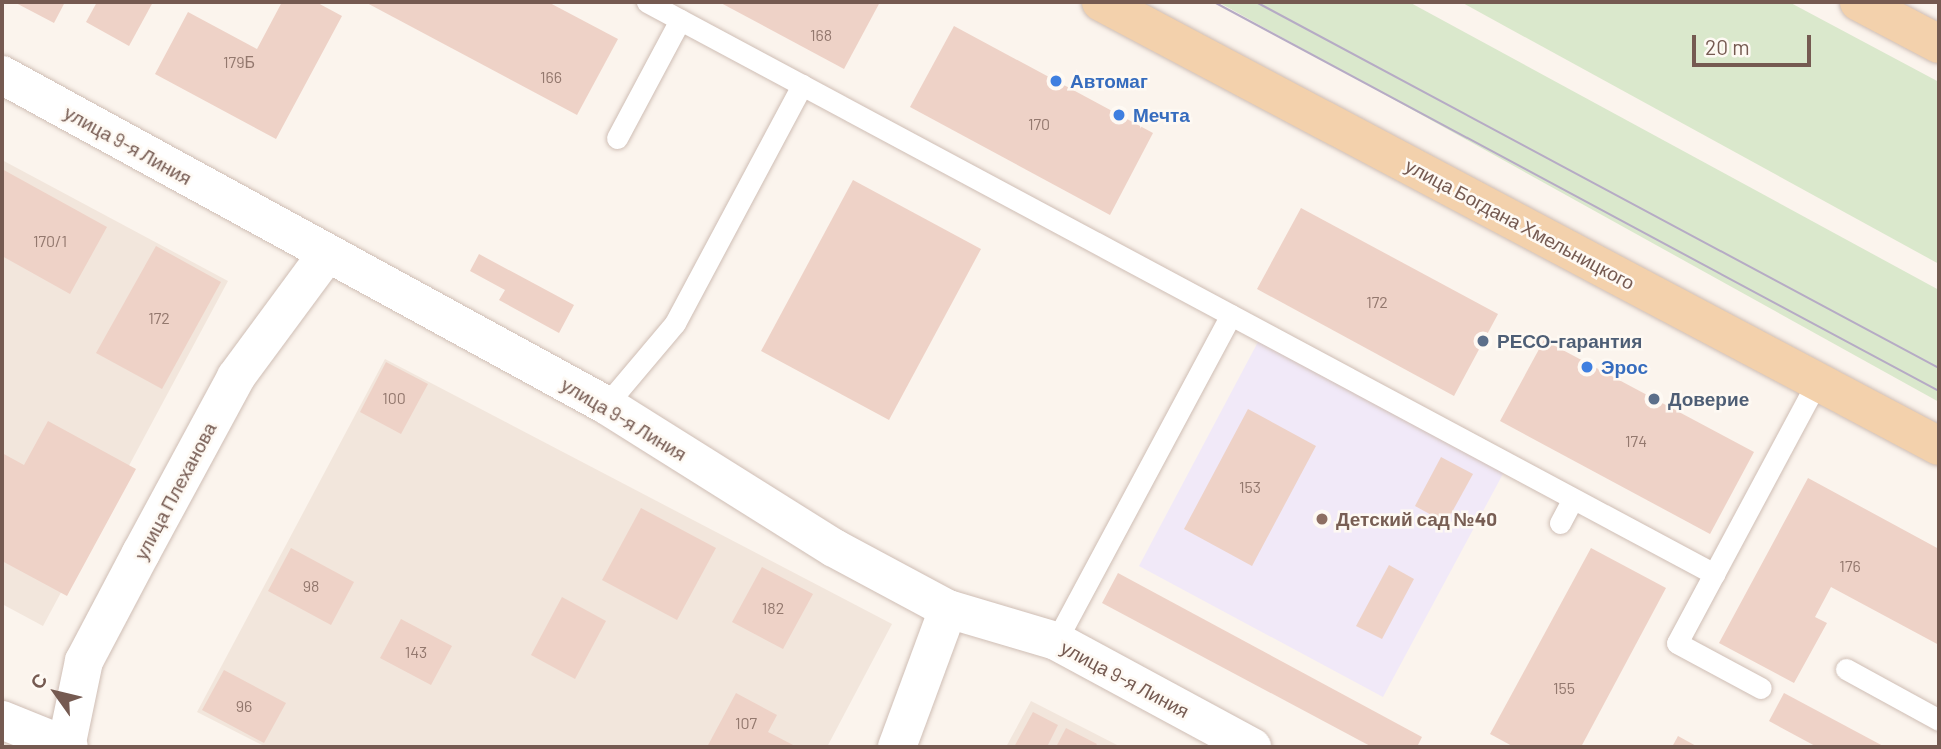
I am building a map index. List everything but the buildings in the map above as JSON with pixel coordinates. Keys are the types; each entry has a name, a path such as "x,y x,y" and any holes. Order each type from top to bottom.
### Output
{"main road":[{"name":"улица Богдана Хмельницкого","path":"1101,2 1939,446"},
{"path":"1859,2 1939,44"}],"street":[{"name":"улица 9-я Линия","path":"2,75 326,255 606,405 834,548 948,608 1056,641 1252,747"},
{"name":"улица Плеханова","path":"67,747 84,661 236,377 326,255"},
{"path":"897,747 948,608"},
{"path":"2,720 67,747"}],"lane":[{"path":"647,2 1714,574"},
{"path":"617,138 680,20"},
{"path":"606,405 675,323 802,85"},
{"path":"1056,641 1231,315"},
{"path":"1762,688 1677,643 1817,382"},
{"path":"1560,523 1573,499"},
{"path":"1846,669 1939,720"}],"shaded area":[{"path":"2,160 228,281 43,626 2,604"},
{"name":"Детский сад №40","path":"1259,340 1504,472 1383,697 1139,566"},
{"path":"385,359 892,624 827,747 266,747 197,712"},
{"path":"1031,701 1121,747 1006,747"}],"green space":[{"path":"1218,2 1409,2 1939,290 1939,402"},
{"path":"1461,2 1789,2 1939,82 1939,264"}],"tram line":[{"path":"1214,2 1939,391"},
{"path":"1256,2 1939,368"}],"place":[{"name":"Автомаг","path":"1056,81"},
{"name":"Мечта","path":"1119,115"},
{"name":"РЕСО-гарантия","path":"1483,341"},
{"name":"Эрос","path":"1587,367"},
{"name":"Доверие","path":"1654,399"},
{"name":"Детский сад №40","path":"1322,519"}]}
